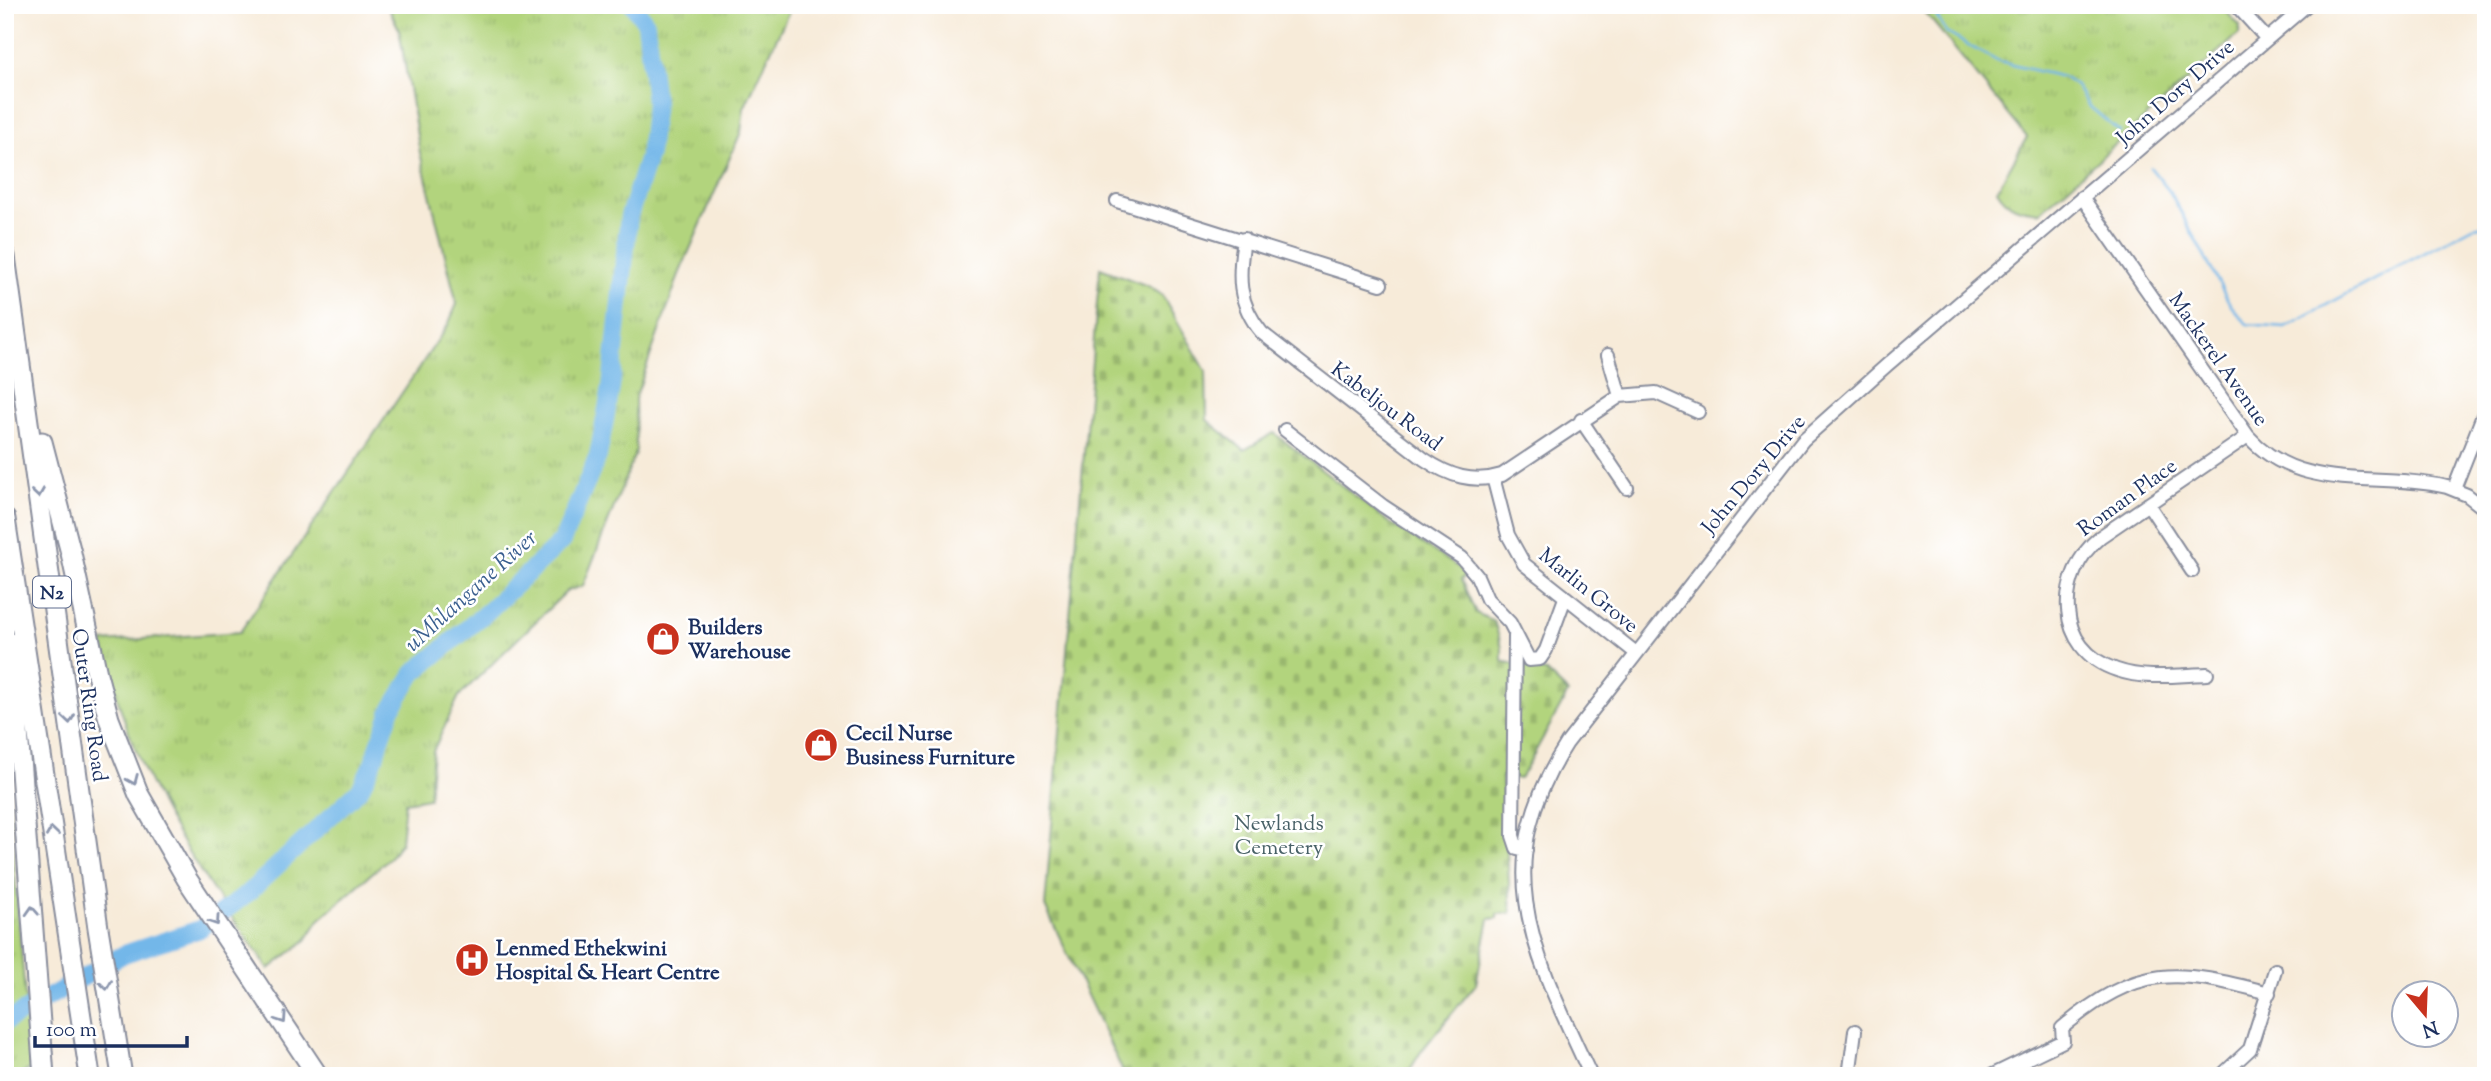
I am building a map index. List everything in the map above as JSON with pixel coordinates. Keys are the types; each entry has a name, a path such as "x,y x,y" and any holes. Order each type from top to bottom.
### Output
{"highway":[{"name":"Outer Ring Road","path":"5,256 97,928 122,1076"},
{"path":"20,360 71,553 109,719 139,795 187,879 318,1076"},
{"name":"N2","path":"5,519 88,1066"},
{"path":"19,621 13,665 44,1072"}],"street":[{"path":"2236,5 2267,39"},
{"name":"John Dory Drive","path":"1591,1076 1534,948 1524,891 1526,850 1540,791 1551,769 1636,653 1803,440 2307,5"},
{"name":"Mackerel Avenue","path":"2082,197 2248,436 2277,463 2305,473 2454,489 2486,510"},
{"path":"1116,201 1381,284"},
{"name":"Kabeljou Road","path":"1244,239 1239,275 1242,298 1254,323 1270,341 1441,470 1468,478 1493,477"},
{"path":"1608,355 1620,396"},
{"path":"1493,477 1511,470 1620,396 1656,393 1698,412"},
{"path":"2454,489 2486,408"},
{"path":"1581,420 1627,488"},
{"path":"1285,430 1383,506 1462,558 1475,572 1487,599 1507,620 1529,660 1540,659 1546,650 1565,598"},
{"name":"Roman Place","path":"2207,674 2144,675 2115,670 2094,657 2073,629 2067,593 2080,556 2100,537 2248,436"},
{"name":"Marlin Grove","path":"1493,477 1501,515 1518,556 1565,598 1636,653"},
{"path":"2148,504 2192,571"},
{"path":"1515,635 1513,836 1517,848 1526,850"},
{"path":"2221,1076 2250,1049 2275,970"},
{"path":"1991,1076 2063,1041 2062,1028 2102,998 2151,978 2205,976 2269,993"},
{"path":"1849,1076 1855,1031"}],"green space":[{"path":"387,5 792,5 744,108 741,132 680,272 635,399 636,451 583,586 567,591 459,696 433,751 429,798 405,802 401,842 390,857 319,920 306,940 269,969 189,854 147,776 129,734 103,642 240,632 448,325 457,304 420,153 399,29"},
{"path":"1919,5 2220,5 2240,26 2239,34 2040,212 2015,207 1997,190 2027,137"},
{"name":"Newlands Cemetery","path":"1100,268 1148,286 1162,295 1206,371 1207,420 1244,450 1274,433 1390,523 1467,573 1461,580 1476,613 1494,621 1502,648 1502,661 1546,672 1568,693 1520,779 1502,776 1511,913 1497,914 1497,918 1489,919 1476,984 1422,1050 1406,1076 1125,1076 1045,906"},
{"path":"5,753 31,1069 17,1076 5,1076"}],"waterway":[{"name":"uMhlangane River","path":"5,1022 124,954 200,929 248,893 360,789 373,763 391,710 414,673 488,611 562,541 598,456 611,388 629,216 649,154 655,102 646,23 633,5"},
{"path":"1929,5 1947,33 1999,62 2063,77 2076,86 2089,106 2120,132"},
{"path":"2150,167 2170,192 2230,304 2247,324 2285,327 2473,227 2486,225"}],"place":[{"name":"Builders Warehouse","path":"663,639"},
{"name":"Cecil Nurse Business Furniture","path":"821,745"},
{"name":"Lenmed Ethekwini Hospital & Heart Centre","path":"472,960"}]}
